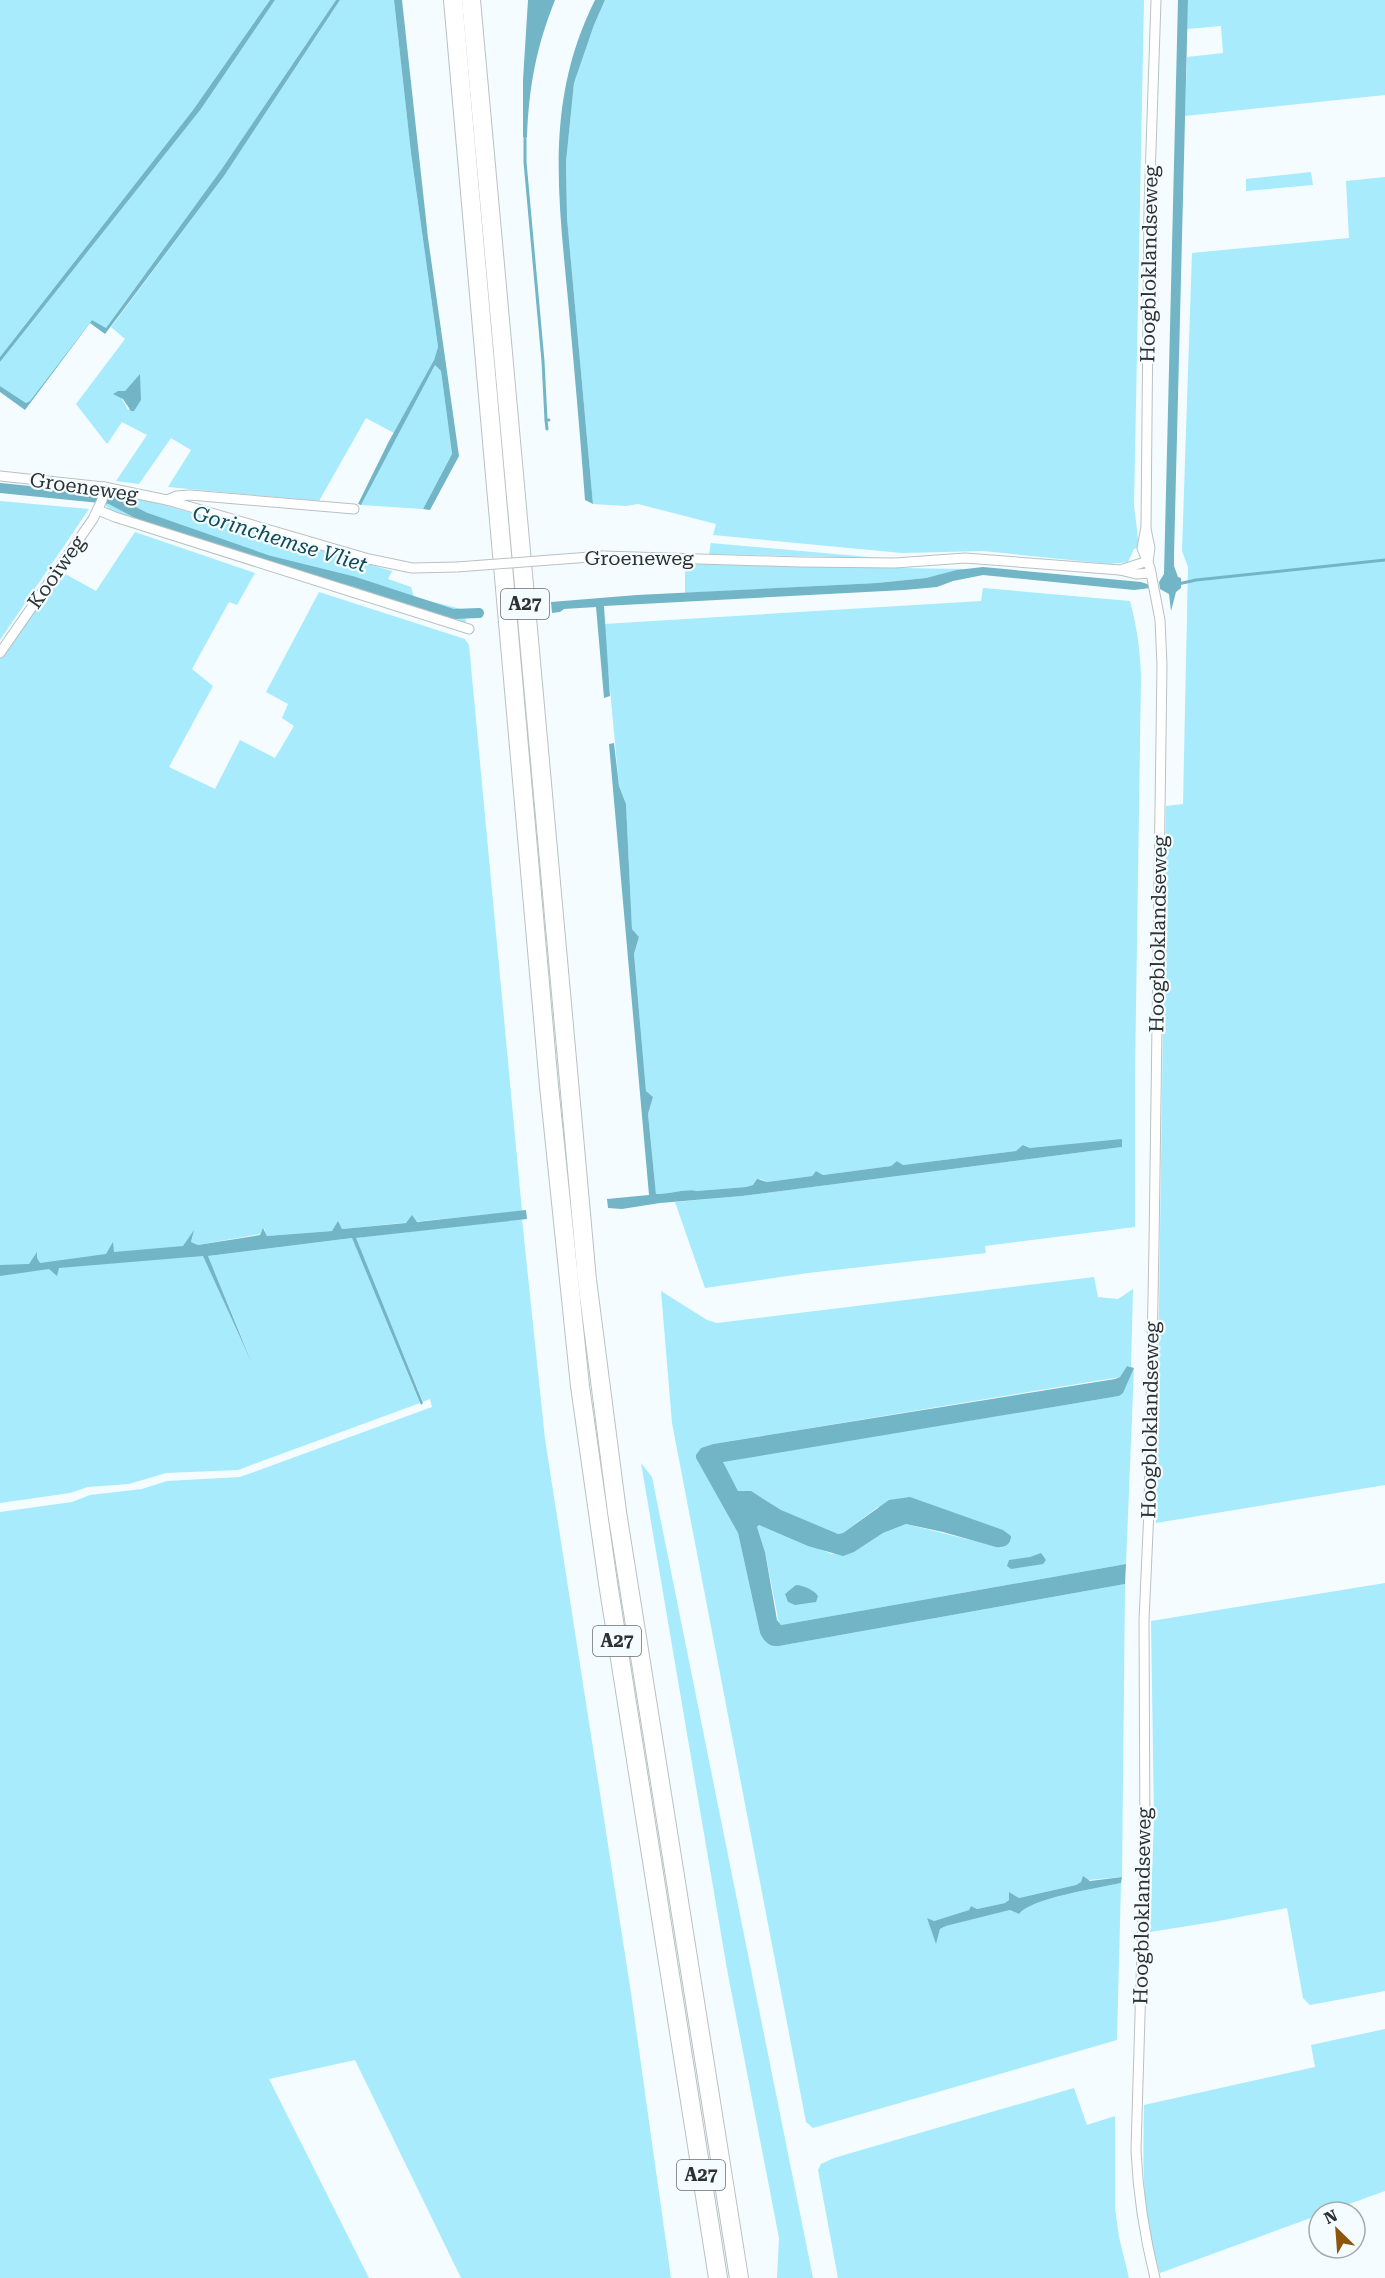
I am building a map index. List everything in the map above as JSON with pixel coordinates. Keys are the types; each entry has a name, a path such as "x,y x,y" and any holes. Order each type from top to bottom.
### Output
{"highway":[{"name":"A27","path":"453,0 549,1086 578,1363 608,1583 718,2278"},
{"name":"A27","path":"471,0 587,1280 617,1512 738,2278"},
{"name":"A27","path":"708,2085 750,2278"}],"street":[{"name":"Hoogbloklandseweg","path":"1155,2278 1144,2234 1138,2196 1136,2150 1145,1848 1144,1620 1149,1510 1154,1256 1162,676 1161,620 1152,576 1142,548 1146,527 1149,209 1156,0"},
{"name":"Groeneweg","path":"0,476 102,498 167,500 369,559 412,568 457,567 603,556 848,563 895,563 965,558 1120,570 1152,576"},
{"name":"Groeneweg","path":"167,500 176,496 190,495 354,509"},
{"name":"Groeneweg","path":"102,498 115,517 469,629"},
{"name":"Kooiweg","path":"0,653 102,498"},
{"name":"Groeneweg","path":"1120,570 1148,561"}],"shaded area":[{"path":"0,0 270,0 193,110 0,357"},
{"path":"270,0 275,0 201,109 0,362 0,357 193,110"},
{"path":"275,0 336,0 221,170 106,328 92,320 30,401 26,403 0,386 0,362 201,109"},
{"path":"336,0 340,0 224,176 105,334 90,323 25,410 0,392 0,386 26,403 30,401 92,320 106,328 221,170"},
{"path":"340,0 394,0 411,153 438,347 434,360 394,433 366,418 319,501 168,487 191,450 171,438 139,484 116,481 147,435 122,422 107,444 76,404 125,339 111,327 224,176","holes":["134,381 139,383 141,400 128,410 118,391 125,391"]},
{"path":"394,0 402,0 428,238 459,456 430,510 423,509 452,454 441,371 435,365 361,505 358,504 388,443 434,360 438,347 411,153"},
{"path":"528,0 555,0 538,51 527,137 523,137 523,80"},
{"path":"595,0 605,0 574,83 566,162 567,218 593,504 585,500 561,222 559,147 568,74 579,37"},
{"path":"605,0 1144,0 1134,505 1139,547 1134,549 1128,562 1110,564 983,551 902,553 713,535 716,524 638,504 626,506 593,504 567,218 566,162 574,83"},
{"path":"1178,0 1188,0 1174,555 1174,566 1178,577 1181,578 1181,588 1176,592 1171,611 1169,594 1160,589 1159,582 1164,574"},
{"path":"1188,0 1385,0 1385,95 1185,116 1187,57 1223,53 1221,26 1187,29"},
{"path":"1311,172 1313,185 1246,191 1246,179"},
{"path":"1385,177 1385,1485 1156,1523 1166,806 1183,804 1188,567 1182,551 1192,253 1349,238 1346,181"},
{"path":"435,365 441,371 452,454 423,509 361,505"},
{"path":"140,374 141,400 134,411 131,411 123,399 113,394 125,391"},
{"path":"113,492 392,571 388,579 411,587 414,597 465,610 466,625 115,515 105,505 108,493"},
{"path":"0,501 89,509 0,640"},
{"path":"135,532 255,573 237,605 229,602 192,669 213,686 169,767 215,789 240,740 275,758 294,726 282,718 288,704 266,692 319,592 465,639 469,645 522,1211 342,1229 338,1222 332,1231 267,1236 264,1228 260,1234 198,1245 191,1242 193,1235 185,1250 200,1249 251,1360 208,1256 352,1238 420,1403 238,1470 166,1473 129,1484 88,1487 70,1493 0,1503 0,656 58,570 96,591"},
{"path":"711,543 880,558 709,554"},
{"path":"685,562 967,569 926,578 877,583 685,593"},
{"path":"983,567 1141,582 1150,585 1150,588 1134,590 983,575 937,587 904,590 604,606 610,696 604,698 596,607 564,609 552,613 551,602 637,595 877,583 926,578 957,570"},
{"path":"983,588 1130,601 1138,638 1141,676 1135,1227 985,1246 986,1253 808,1273 705,1288 675,1202 742,1196 1122,1147 1030,1148 1024,1145 1017,1151 903,1165 897,1161 891,1166 823,1175 816,1171 812,1176 767,1182 761,1179 746,1187 656,1194 648,1114 653,1097 646,1091 634,954 639,937 632,929 626,804 619,786 604,624 981,601"},
{"path":"614,743 619,786 626,804 632,929 639,937 634,954 646,1091 653,1097 648,1114 656,1194 746,1187 753,1185 757,1179 767,1182 812,1176 816,1171 823,1175 891,1166 897,1161 903,1165 1016,1151 1023,1145 1030,1148 1122,1139 1122,1147 742,1196 660,1203 622,1209 608,1208 607,1199 649,1195 609,744"},
{"path":"526,1210 527,1219 356,1238 423,1403 421,1405 352,1238 208,1256 251,1361 203,1256 59,1268 57,1276 49,1269 0,1276 0,1265 29,1264 37,1252 40,1263 106,1254 113,1242 114,1252 183,1246 194,1230 191,1242 198,1245 260,1235 263,1228 267,1236 332,1231 338,1221 342,1229 406,1223 412,1215 417,1222"},
{"path":"522,1219 545,1439 631,1993 671,2278 461,2278 355,2060 269,2079 369,2278 0,2278 0,1512 72,1502 90,1495 142,1489 167,1481 240,1477 432,1407 430,1399 423,1402 355,1238"},
{"path":"1094,1277 1098,1297 1118,1299 1133,1289 1131,1367 1127,1366 1120,1377 713,1444 701,1448 696,1456 738,1533 760,1633 779,1646 1125,1584 1122,1877 1088,1880 1076,1885 1019,1898 1009,1893 1009,1900 1005,1903 977,1909 971,1906 969,1910 934,1921 928,1919 936,1942 940,1929 946,1926 1010,1910 1019,1914 1026,1908 1051,1898 1121,1883 1117,2040 813,2128 806,2122 672,1423 661,1291 707,1320 717,1323"},
{"path":"1127,1366 1134,1368 1123,1393 1119,1396 723,1462 738,1491 751,1491 781,1510 838,1534 843,1533 889,1500 910,1497 1003,1530 1011,1536 1010,1542 1006,1545 996,1547 906,1524 883,1533 854,1552 843,1556 808,1546 759,1525 757,1527 765,1552 777,1620 781,1625 1126,1564 1125,1584 779,1646 767,1643 763,1639 738,1533 696,1458 701,1448 713,1444 1115,1379 1120,1377"},
{"path":"1134,1368 1126,1564 781,1625 779,1623 765,1552 757,1527 759,1525 832,1554 854,1552 883,1533 906,1524 1003,1548 878,1507 843,1533 838,1534 795,1517 755,1494 738,1491 723,1464 724,1461 1119,1396"},
{"path":"641,1463 652,1477 813,2278 777,2278 779,2238 727,1969"},
{"path":"1041,1553 1046,1560 1043,1564 1011,1569 1007,1566 1009,1560"},
{"path":"1385,1583 1385,1991 1310,2005 1303,1998 1287,1908 1150,1932 1154,1818 1151,1621"},
{"path":"796,1585 814,1592 818,1596 816,1602 795,1605 788,1602 785,1594"},
{"path":"1083,1876 1090,1881 1122,1877 1121,1883 1051,1898 1026,1908 1019,1914 1010,1910 946,1926 940,1929 936,1944 927,1918 934,1921 969,1910 971,1906 977,1909 1005,1903 1009,1900 1009,1892 1019,1898 1076,1885 1081,1882"},
{"path":"1385,2029 1385,2191 1360,2200 1307,2200 1307,2219 1160,2273 1146,2211 1144,2105 1315,2067 1311,2045"},
{"path":"1074,2088 1087,2125 1115,2116 1115,2208 1129,2278 838,2278 818,2170 821,2164 834,2158"}],"waterway":[{"path":"525,136 525,162 546,420 549,420"},
{"path":"546,420 547,429"},
{"name":"Gorinchemse Vliet","path":"0,488 110,499 144,517 267,560 352,581 453,614 479,613"},
{"path":"1178,584 1196,580 1385,560"}]}
